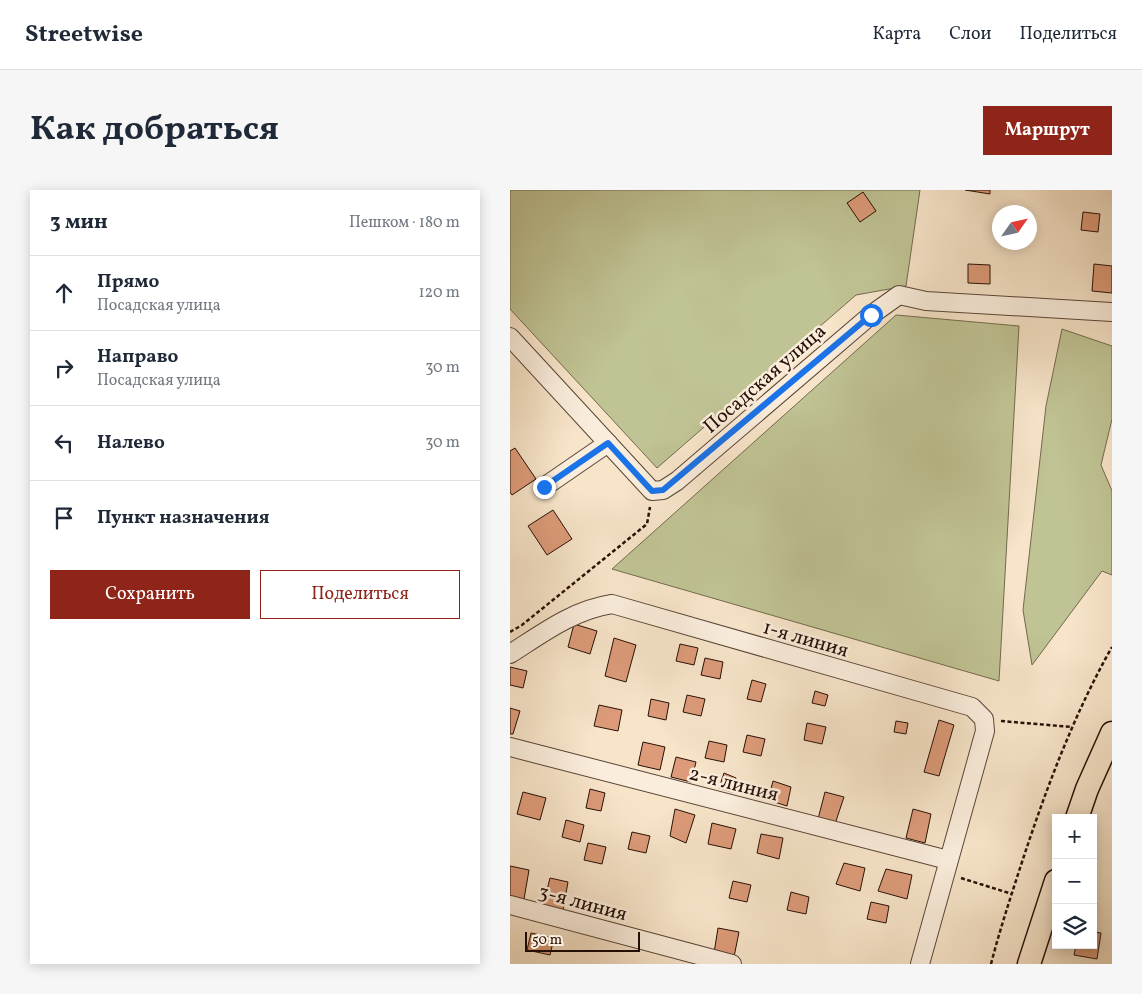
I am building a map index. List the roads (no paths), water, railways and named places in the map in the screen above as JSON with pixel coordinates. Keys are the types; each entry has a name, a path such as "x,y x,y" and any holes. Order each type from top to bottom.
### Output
{"main road":[{"path":"1078,814 1087,789 1112,733"},
{"path":"1029,964 1052,893"}],"street":[{"name":"Посадская улица","path":"608,443 652,491 663,490 677,481 871,315 898,295 926,301 1112,312"},
{"path":"510,337 608,443 544,487"},
{"name":"1-я линия","path":"510,654 569,616 592,607 612,604 972,707 984,720 985,731 947,866"},
{"name":"2-я линия","path":"510,747 947,866"},
{"path":"920,964 947,866"},
{"name":"3-я линия","path":"510,905 732,964"}]}
